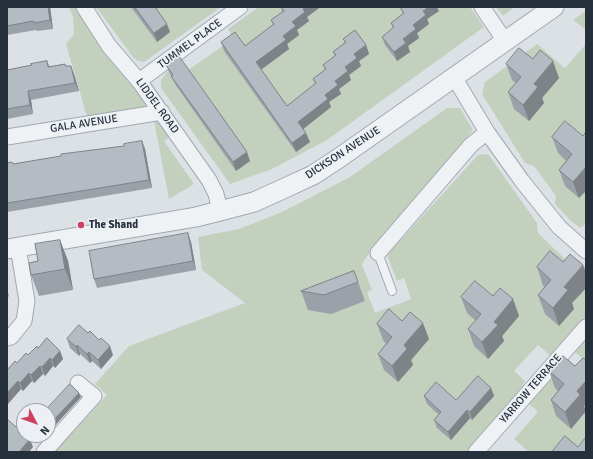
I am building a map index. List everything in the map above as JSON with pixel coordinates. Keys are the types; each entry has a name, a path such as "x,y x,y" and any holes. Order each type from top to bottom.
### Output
{"street":[{"name":"LIDDEL ROAD","path":"84,7 109,46 139,81 209,180 216,194 220,211"},
{"name":"TUMMEL PLACE","path":"139,81 240,7"},
{"path":"482,7 505,41"},
{"name":"DICKSON AVENUE","path":"12,248 196,217 254,202 313,175 554,7"},
{"path":"454,77 487,132 522,181 559,228 583,243"},
{"name":"GALA AVENUE","path":"7,137 162,112"},
{"path":"378,253 471,145 487,132"},
{"path":"7,338 12,337 24,321 27,301 12,248"},
{"name":"YARROW TERRACE","path":"476,452 586,327"},
{"path":"44,452 94,396 78,383"}],"lane":[{"path":"378,253 392,291"}],"green space":[{"path":"69,7 76,7 105,50 147,98 144,108 87,117 66,44 74,34 73,17"},
{"path":"96,7 221,7 144,62 138,61 133,57"},
{"path":"259,7 470,7 484,27 327,140 272,169 230,184 161,88 161,80 167,72 181,63 187,71 234,38 228,29"},
{"path":"496,7 515,7 503,16"},
{"path":"586,11 586,30 573,20"},
{"path":"537,44 565,68 586,44 586,224 580,228 555,204 556,196 534,166 525,163 482,94 485,82"},
{"path":"447,108 460,108 473,130 365,259 362,265 372,290 367,292 375,313 411,299 404,278 397,281 387,255 478,155 488,154 537,223 538,233 565,259 577,259 586,267 586,317 552,357 538,345 514,371 525,381 516,398 468,452 55,452 107,395 95,384 129,346 245,303 202,270 198,237 239,229 282,212 350,177"},
{"path":"154,121 162,122 172,135 164,141 194,184 169,199"},
{"path":"586,338 586,452 529,452 514,439 538,412 528,403 564,363 572,369 582,358 574,351"}],"building":[{"path":"7,7 48,7 50,20 34,23 33,21 7,26"},
{"path":"135,7 155,7 167,24 154,33"},
{"path":"281,7 305,7 303,9 305,12 292,22 296,26 283,36 286,40 256,62 287,106 316,83 313,79 326,69 323,65 336,55 333,52 346,42 343,39 355,30 366,45 354,54 357,58 345,67 348,71 335,81 338,85 325,95 328,99 298,122 306,133 292,143 221,42 235,32 245,46 274,24 271,20 284,11"},
{"path":"404,7 429,7 423,11 426,15 413,25 416,29 403,39 406,43 394,52 382,37 394,27 391,23 404,13 401,9"},
{"path":"519,48 533,59 540,50 553,61 534,84 538,87 523,105 508,92 521,77 506,64"},
{"path":"179,56 247,152 233,162 171,76 173,75 166,65"},
{"path":"47,61 48,67 65,64 65,66 71,66 75,83 28,91 30,105 7,109 7,70"},
{"path":"565,121 583,136 586,132 586,167 573,182 559,170 572,154 552,137"},
{"path":"142,141 149,180 7,203 7,163 12,162 13,164 61,156 61,154 124,146 124,144"},
{"path":"188,233 193,261 94,279 89,251"},
{"path":"60,240 65,269 31,275 29,263 38,261 35,244"},
{"path":"550,251 563,262 570,254 583,265 564,287 568,290 553,308 538,295 551,280 537,267"},
{"path":"354,271 358,282 324,295 301,291"},
{"path":"475,281 493,296 500,288 513,299 494,322 498,325 482,342 468,329 481,314 461,297"},
{"path":"389,309 402,321 410,312 423,323 404,345 407,349 392,366 378,354 392,337 377,324"},
{"path":"79,325 88,333 90,331 99,340 101,338 110,346 98,360 89,352 87,354 77,345 76,347 67,339"},
{"path":"47,338 60,351 52,360 50,358 42,367 40,366 31,375 29,373 20,383 18,381 7,393 7,370 15,361 17,363 26,353 28,355 37,346 38,348"},
{"path":"563,356 575,366 583,358 586,360 586,381 577,391 580,395 565,412 551,400 564,384 549,371"},
{"path":"478,376 491,388 470,412 467,410 448,432 434,420 441,412 424,396 436,382 456,400"},
{"path":"70,384 79,393 56,417 56,403 52,403"},
{"path":"7,419 16,427 16,443 27,443 19,452 10,452 7,450"},
{"path":"565,436 578,447 585,438 586,452 552,452"}],"place":[{"name":"The Shand","path":"81,225"}]}
